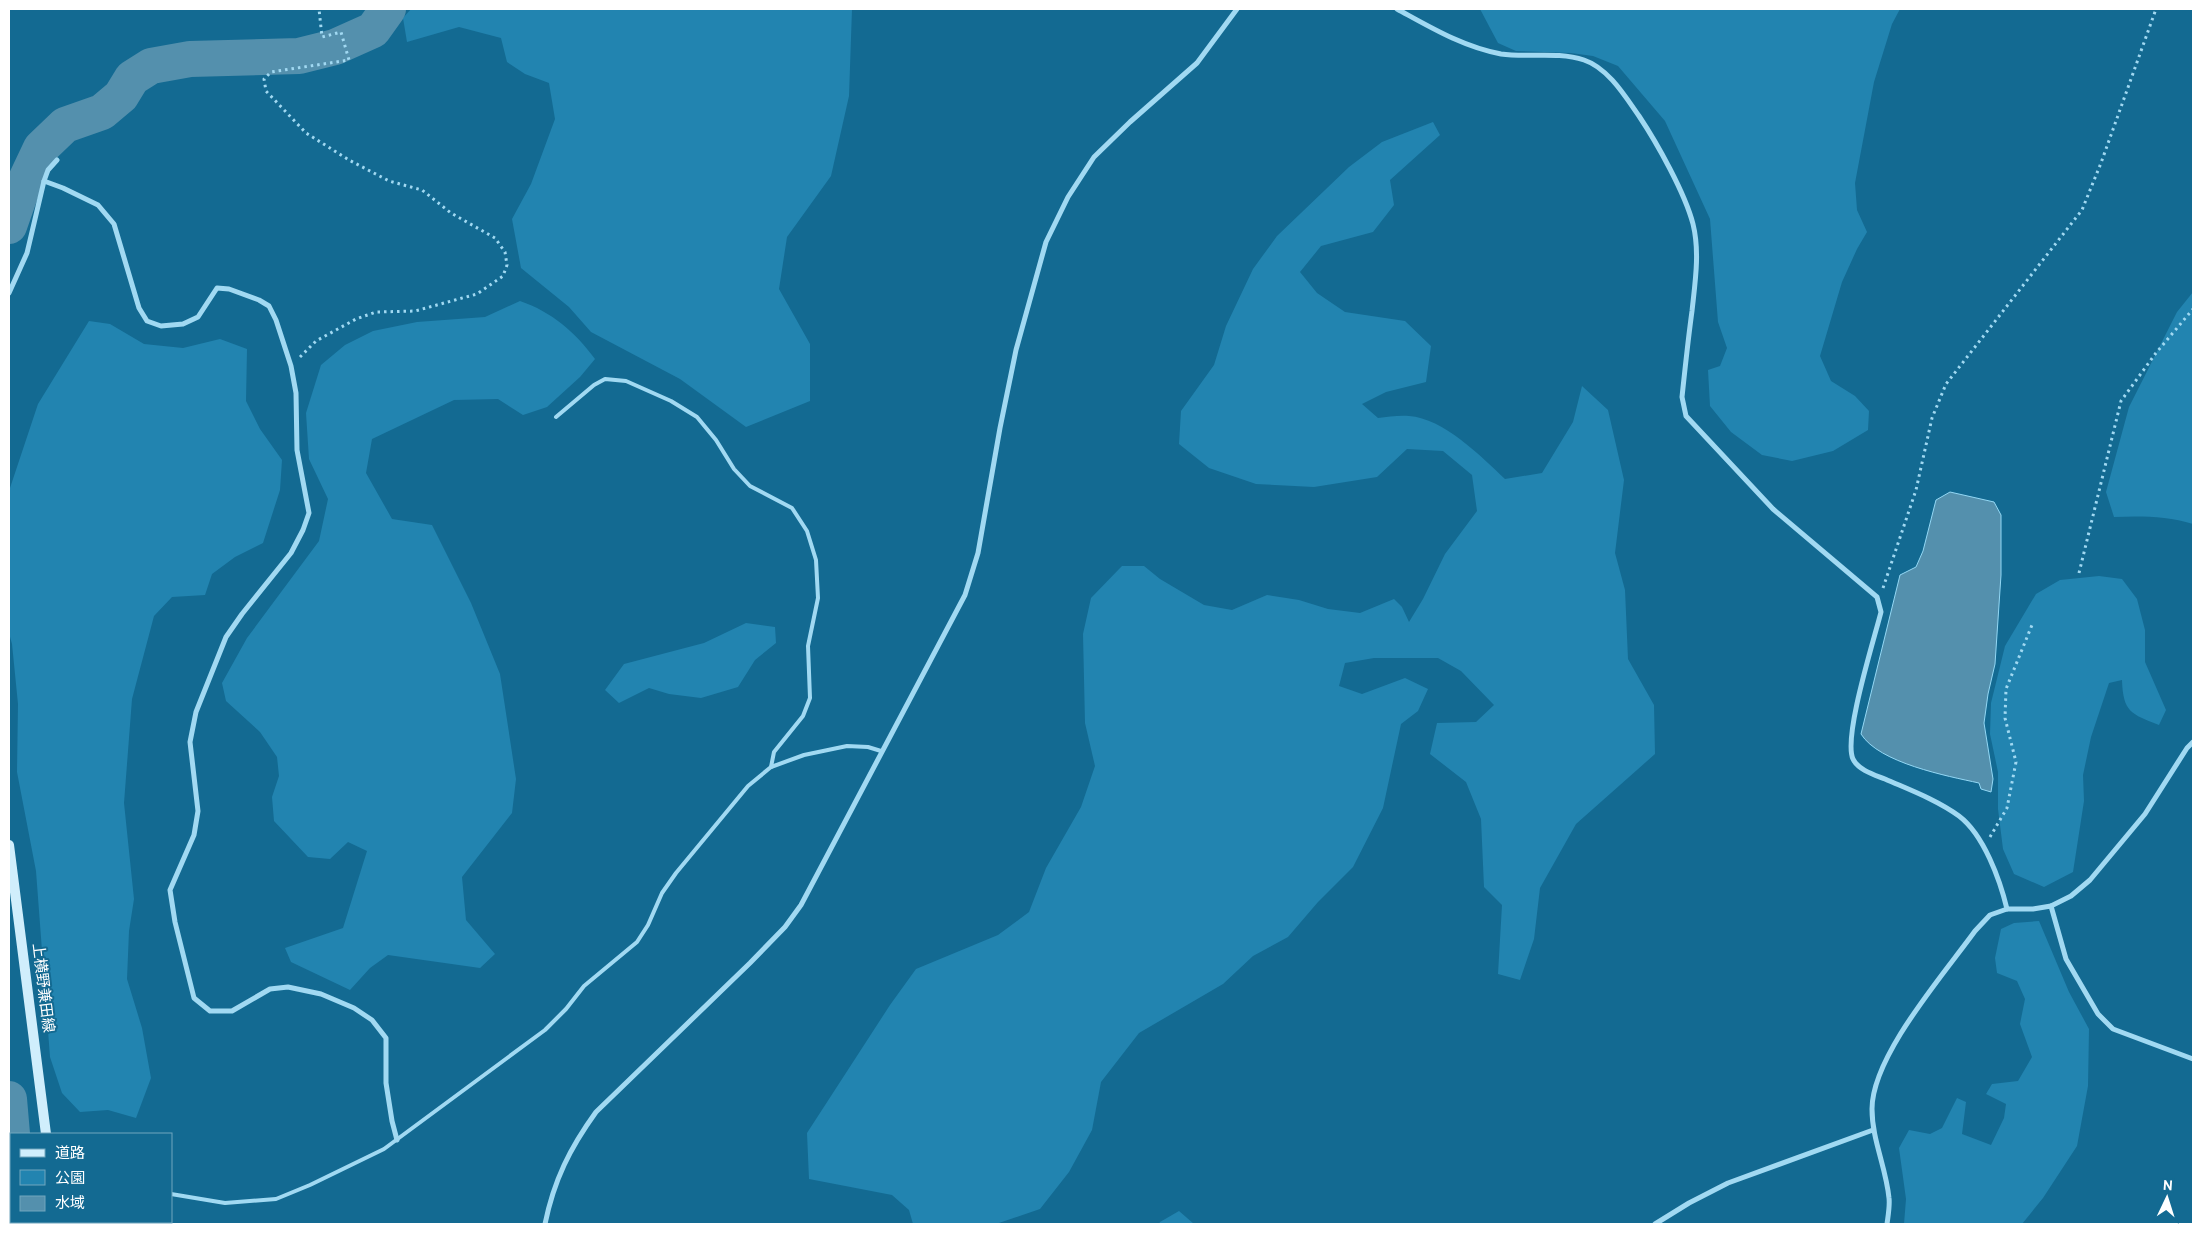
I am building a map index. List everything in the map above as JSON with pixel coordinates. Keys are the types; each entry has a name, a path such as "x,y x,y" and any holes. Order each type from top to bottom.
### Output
{"main road":[{"name":"上横野兼田線","path":"9,846 46,1133"}],"street":[{"path":"545,1224 549,1203 560,1171 576,1140 596,1112 750,963 785,926 801,905 965,595 978,554 1016,350 1046,242 1068,197 1094,157 1130,122 1197,63 1237,9"},
{"path":"1397,9 1462,43 1485,50 1502,54 1564,57 1584,60 1601,70 1627,99 1649,131 1686,203 1693,225 1696,272 1682,398 1686,416 1773,509 1877,597 1881,612 1855,715 1851,747 1854,761 1866,770 1940,804 1961,818 1983,845 2007,910"},
{"path":"9,293 27,253 44,181 48,170 57,160"},
{"path":"44,181 64,188 98,205 114,224 139,308 147,321 161,326 182,324 198,317 217,288 229,289 259,300 269,306 276,320 291,366 296,393 298,450 309,513 303,530 291,553 226,637 196,712 190,742 198,811 194,835 170,890 175,922 194,998 210,1011 232,1011 270,989 288,987 321,994 354,1008 372,1020 386,1038 386,1083 397,1140"},
{"path":"1887,1224 1890,1200 1873,1130 1872,1107 1877,1079 1893,1045 1975,931 1990,915 2007,910 2051,906 2071,896 2084,886 2114,853 2145,814 2187,748 2193,742"},
{"path":"2051,906 2066,959 2098,1014 2113,1029 2193,1059"},
{"path":"1655,1224 1689,1203 1728,1183 1873,1130"}],"lane":[{"path":"556,417 594,385 605,379 626,381 671,400 697,417 716,440 734,469 750,486 792,508 807,531 816,560 818,598 808,646 810,698 803,716 774,752 771,767"},
{"path":"172,1194 225,1203 276,1199 310,1185 384,1149 545,1030 566,1009 584,986 638,942 648,925 662,893 676,872 748,786 771,767 804,755 847,746 868,747 882,751"}],"path":[{"path":"291,366 316,341 356,319 376,312 415,311 477,294 503,276 507,265 505,252 496,238 451,213 422,190 389,181 349,160 306,133 266,91 264,79 271,72 349,60 342,32 322,37 319,9"},
{"path":"1877,597 1885,583 1913,499 1932,418 1946,384 2082,210 2101,164 2156,9"},
{"path":"2079,573 2121,401 2156,352 2193,309"},
{"path":"1983,845 1995,830 2006,808 2016,762 2005,718 2006,689 2032,625"}],"green space":[{"path":"411,9 852,9 849,96 831,176 787,237 779,289 810,344 810,401 746,427 680,379 591,332 569,307 521,268 512,219 531,184 555,119 549,83 525,74 507,62 501,38 459,27 407,42 403,18"},
{"path":"1480,9 1900,9 1892,24 1874,82 1855,183 1857,210 1867,232 1842,282 1820,356 1831,381 1855,396 1869,411 1868,430 1833,451 1792,461 1762,455 1731,432 1710,406 1708,370 1720,366 1727,348 1718,322 1710,219 1665,121 1618,66 1593,56 1571,53 1516,51 1498,43"},
{"path":"1433,122 1440,135 1390,180 1394,205 1373,232 1321,246 1300,272 1317,293 1345,312 1405,321 1431,346 1426,382 1386,392 1362,404 1378,418 1409,416 1422,418 1435,424 1461,440 1505,479 1542,473 1573,422 1582,386 1608,410 1624,480 1615,553 1625,590 1628,659 1654,705 1655,754 1576,824 1540,888 1534,939 1520,980 1498,974 1502,905 1484,887 1481,819 1466,782 1430,754 1437,723 1476,722 1494,705 1461,671 1438,658 1374,658 1345,663 1339,686 1362,694 1405,678 1428,689 1418,711 1401,724 1383,808 1353,867 1318,902 1288,937 1253,956 1223,984 1139,1033 1101,1082 1092,1130 1069,1172 1040,1209 996,1224 913,1224 909,1210 892,1195 809,1179 807,1133 890,1005 916,969 998,935 1029,912 1046,868 1081,807 1095,766 1085,723 1083,634 1091,598 1122,566 1144,566 1160,579 1204,605 1232,610 1267,595 1299,600 1328,609 1360,613 1394,599 1402,607 1409,622 1423,599 1445,554 1477,511 1472,475 1443,451 1407,449 1377,477 1314,487 1256,484 1209,468 1179,444 1181,411 1214,365 1226,326 1253,269 1277,236 1349,167 1382,142"},
{"path":"2193,292 2193,524 2154,517 2114,517 2106,492 2129,407 2177,312"},
{"path":"520,301 553,317 579,340 595,359 580,377 547,407 523,415 498,399 454,400 372,439 366,473 392,519 432,525 471,603 500,674 516,779 512,813 462,877 466,920 495,954 480,968 388,955 370,968 350,990 291,962 285,948 343,928 367,851 348,842 330,859 308,857 274,821 272,797 279,776 277,757 260,732 226,701 222,683 247,638 319,541 328,499 309,459 306,413 321,365 345,345 373,331 417,322 485,317"},
{"path":"89,321 110,324 144,344 183,348 220,339 247,349 246,401 260,429 282,460 280,490 263,543 235,557 212,574 205,595 172,597 154,616 132,699 124,803 134,899 129,931 127,979 142,1028 151,1078 136,1118 108,1110 80,1112 62,1093 50,1057 36,871 17,772 18,704 12,644 9,633 9,491 38,404"},
{"path":"2099,576 2122,579 2137,599 2145,630 2145,662 2166,710 2159,725 2142,718 2130,710 2127,705 2124,699 2122,680 2109,683 2091,737 2083,775 2084,801 2073,872 2044,887 2014,874 2003,849 1998,809 1998,772 1990,734 1991,703 2005,646 2036,594 2060,580"},
{"path":"746,623 775,627 776,643 755,660 738,687 701,698 669,694 649,688 619,703 605,690 624,664 704,643"},
{"path":"2039,921 2069,992 2089,1029 2088,1086 2077,1146 2043,1198 2022,1224 1904,1224 1906,1199 1899,1148 1909,1130 1930,1134 1942,1128 1957,1098 1966,1102 1962,1134 1991,1145 2004,1118 2006,1104 1986,1094 1992,1084 2018,1081 2032,1057 2020,1024 2025,999 2017,981 1997,973 1995,958 2001,929 2014,923"},
{"path":"1179,1211 1194,1224 1159,1224 1160,1222"}],"water":[{"path":"1950,492 1994,502 2001,515 2001,575 1995,664 1984,723 1993,779 1991,792 1981,789 1979,783 1932,772 1898,760 1870,744 1861,734 1900,575 1916,567 1923,551 1936,500"}],"waterway":[{"path":"9,226 23,186 41,148 65,125 102,112 121,96 132,78 151,66 190,59 299,56 335,47 373,30 388,9"},
{"path":"9,1099 12,1133"},
{"path":"9,1209 10,1214"}]}
